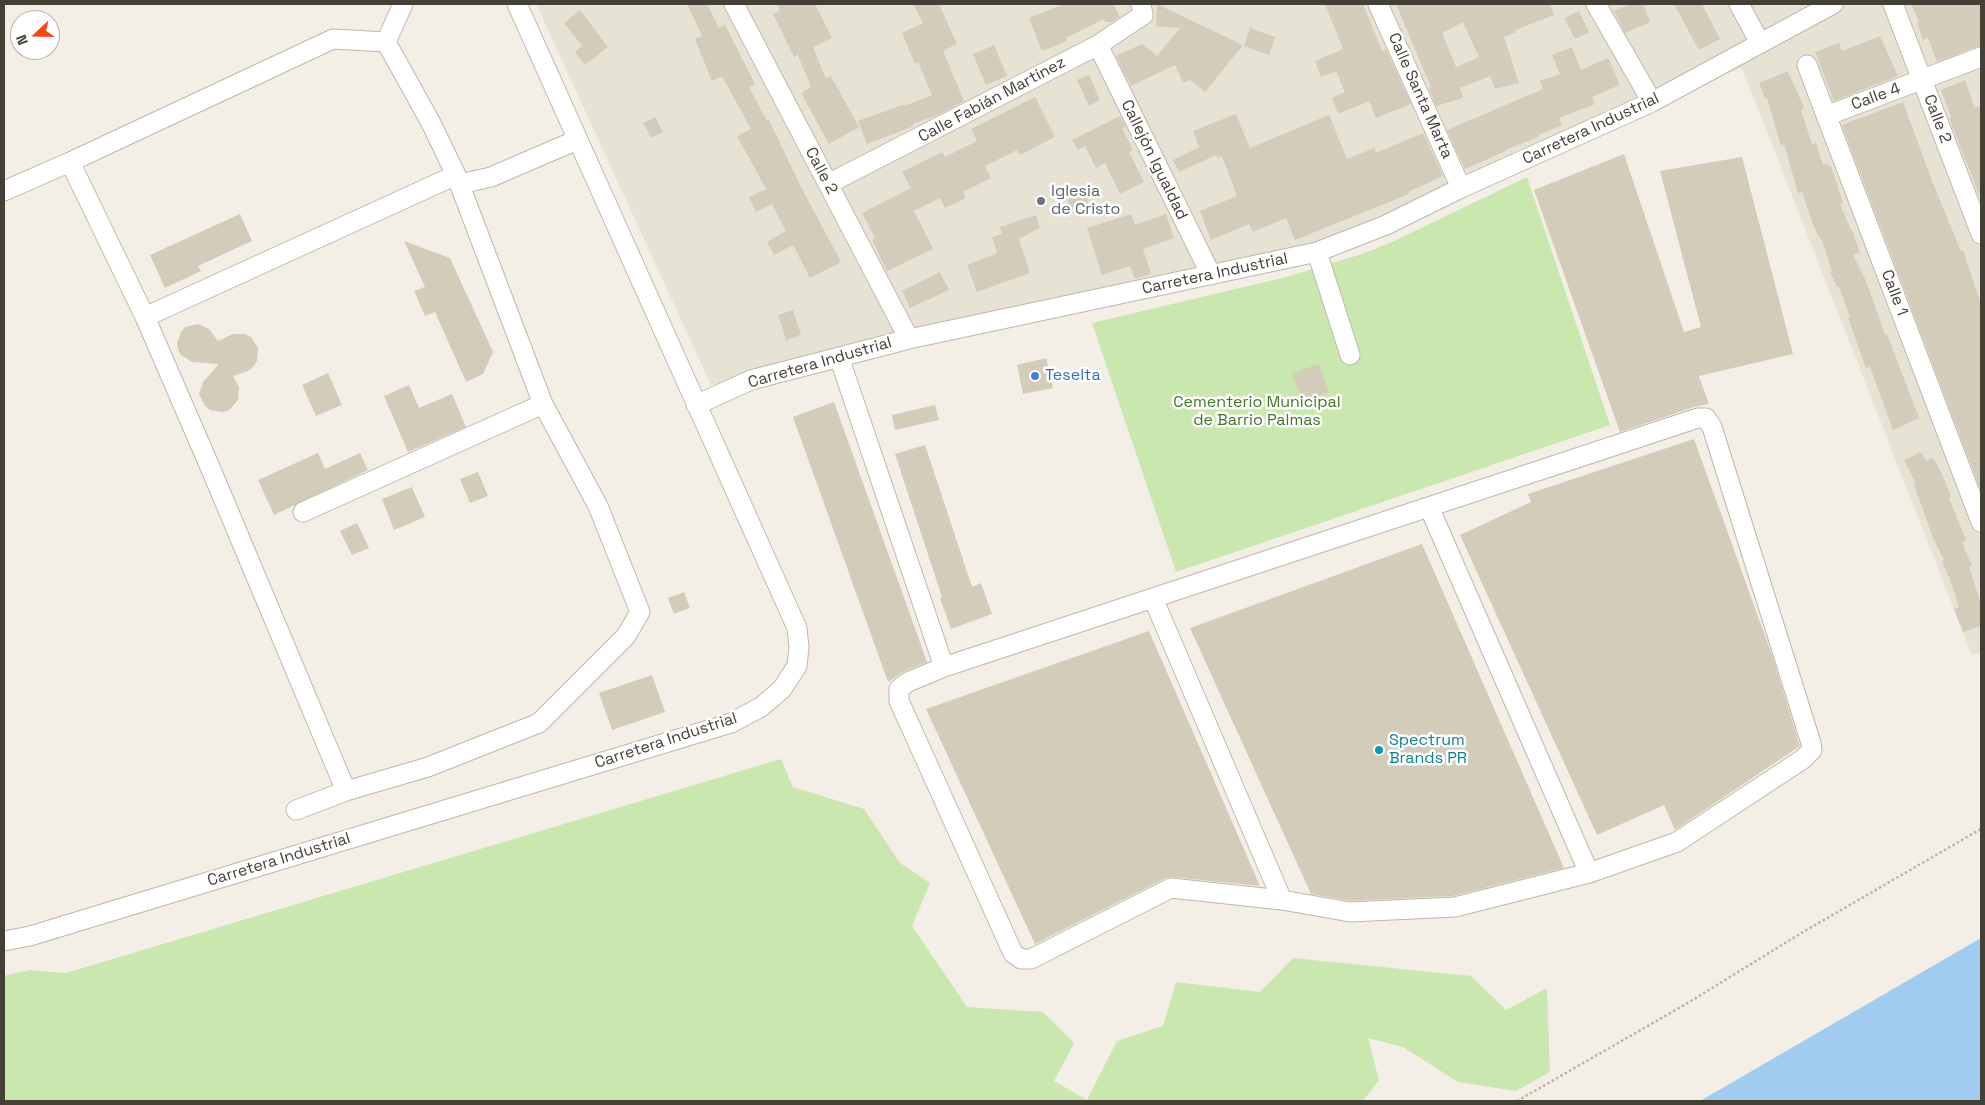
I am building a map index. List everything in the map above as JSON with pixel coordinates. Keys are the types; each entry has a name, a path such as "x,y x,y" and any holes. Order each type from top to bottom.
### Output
{"street":[{"path":"386,42 403,4"},
{"path":"517,4 696,405"},
{"name":"Calle 2","path":"734,4 909,338"},
{"name":"Calle Fabián Martínez","path":"828,184 1098,44 1142,15 1141,4"},
{"name":"Calle Santa Marta","path":"1378,4 1461,188"},
{"path":"1596,4 1652,102"},
{"path":"1739,4 1760,43"},
{"name":"Carretera Industrial","path":"4,941 39,933 731,723 761,708 782,690 797,666 799,647 797,628 696,405 751,380 909,338 1211,276 1317,252 1386,225 1461,188 1652,102 1833,4"},
{"name":"Calle 2","path":"1893,4 1981,234"},
{"path":"4,191 333,39 386,42"},
{"path":"296,810 346,791 428,766 539,723 626,636 640,612 598,506 543,404 458,180 431,123 386,42"},
{"name":"Callejón Igualdad","path":"1098,44 1211,276"},
{"name":"Calle 4","path":"1826,116 1981,57"},
{"name":"Calle 1","path":"1807,64 1981,522"},
{"path":"144,317 458,180 491,177 577,140"},
{"path":"70,162 144,317 214,476 346,791"},
{"path":"1317,252 1350,355"},
{"path":"839,357 944,667"},
{"path":"303,512 543,404"},
{"path":"1698,418 1706,418 1712,427 1812,750 1803,759 1677,842 1589,873 1455,907 1350,912 1282,900 1171,888 1031,959 1021,959 1013,953 899,701 899,689 908,682 944,667 1698,418"},
{"path":"1429,507 1589,873"},
{"path":"1153,598 1282,900"}],"path":[{"path":"1517,1101 1686,1004 1803,932 1981,829"}],"shaded area":[{"path":"536,4 1981,4 1981,652 1972,655 1742,68 1518,150 1324,251 711,385"}],"green space":[{"name":"Cementerio Municipal de Barrio Palmas","path":"1527,177 1610,425 1176,572 1092,323 1286,277 1362,254 1392,242"},
{"path":"781,759 793,787 864,809 900,863 930,883 912,926 967,1007 1043,1012 1074,1043 1054,1081 1087,1100 1117,1041 1163,1026 1176,982 1260,992 1293,958 1471,976 1506,1010 1547,988 1550,1072 1516,1091 1458,1082 1403,1047 1368,1038 1379,1080 1363,1101 4,1101 4,976 29,970 66,973"}],"water":[{"path":"1981,938 1981,1101 1700,1101"}],"building":[{"path":"687,4 707,4 719,28 725,25 755,84 749,87 767,121 769,120 800,185 841,262 810,278 793,245 774,255 767,242 786,231 772,204 756,212 749,197 766,189 737,136 751,129 722,76 712,81 695,39 702,36"},
{"path":"777,4 815,4 832,38 813,47 826,79 831,76 859,127 829,144 801,93 811,87 798,55 794,57 773,14 780,10"},
{"path":"913,4 939,4 957,44 943,51 964,101 940,114 913,124 914,126 867,144 858,121 932,95 918,62 915,64 902,33 923,23"},
{"path":"1065,4 1113,4 1120,17 1112,22 1105,22 1104,19 1066,38 1067,41 1042,51 1029,18"},
{"path":"1157,4 1243,45 1205,92 1190,80 1183,83 1175,65 1131,86 1116,56 1142,44 1157,56 1180,28 1156,26"},
{"path":"1325,4 1363,4 1382,51 1386,49 1411,104 1376,118 1369,101 1338,114 1332,98 1345,92 1336,71 1321,77 1315,61 1343,49"},
{"path":"1396,4 1550,4 1554,15 1515,30 1516,32 1504,37 1519,83 1495,89 1490,76 1460,88 1463,98 1436,106 1429,88 1431,87","holes":["1463,22 1479,57 1456,67 1442,33"]},
{"path":"1631,4 1643,4 1650,22 1625,33 1614,11"},
{"path":"1674,4 1702,4 1720,39 1699,50"},
{"path":"1911,4 1981,4 1981,45 1937,62 1928,38 1923,40 1917,23 1919,22"},
{"path":"580,10 608,47 585,65 575,52 582,46 564,23"},
{"path":"1579,11 1589,32 1575,39 1564,18"},
{"path":"1250,28 1275,37 1269,55 1244,46"},
{"path":"1880,36 1898,76 1834,101 1815,52 1839,43 1842,51"},
{"path":"994,45 1007,76 986,85 973,54"},
{"path":"1572,47 1581,70 1608,58 1620,85 1592,97 1595,104 1559,118 1562,125 1465,169 1447,130 1543,89 1540,81 1560,74 1552,55"},
{"path":"1788,71 1804,108 1801,110 1812,144 1816,143 1823,165 1828,163 1829,167 1831,166 1843,203 1840,204 1860,253 1853,255 1866,281 1919,418 1893,430 1870,367 1866,368 1839,287 1837,287 1830,272 1832,271 1821,238 1812,222 1802,192 1798,193 1784,144 1781,146 1767,98 1765,99 1759,83"},
{"path":"1089,75 1100,100 1089,106 1077,80"},
{"path":"1965,80 1975,108 1981,106 1981,199 1949,118 1951,117 1941,90"},
{"path":"1035,97 1055,137 1020,155 1017,150 985,166 991,178 963,192 966,198 945,208 940,198 914,211 933,249 887,271 872,240 875,238 862,213 911,188 902,172 942,152 945,157 977,141 971,129"},
{"path":"1903,102 1932,181 1961,251 1963,250 1981,304 1981,491 1842,125"},
{"path":"1236,114 1250,148 1329,115 1347,159 1374,148 1376,153 1423,133 1443,176 1408,192 1409,194 1295,240 1286,218 1253,232 1249,224 1211,240 1200,211 1237,196 1222,156 1217,158 1216,155 1179,172 1173,160 1199,147 1193,131"},
{"path":"1120,116 1126,127 1122,128 1133,150 1129,152 1144,182 1120,194 1105,163 1096,168 1085,146 1078,150 1072,140"},
{"path":"655,117 663,132 651,138 643,123"},
{"path":"1624,154 1684,332 1701,327 1660,171 1742,157 1793,354 1699,376 1709,404 1694,407 1620,432 1534,190"},
{"path":"1084,191 1088,204 1073,211 1067,200"},
{"path":"240,214 252,241 198,266 201,271 165,288 150,255"},
{"path":"1131,214 1135,225 1166,214 1174,238 1143,249 1151,274 1135,279 1130,266 1102,275 1087,228"},
{"path":"1036,215 1040,228 1019,239 1030,273 977,292 967,265 997,253 992,237 1002,234 1000,227"},
{"path":"404,241 450,258 493,352 483,374 466,382 435,312 425,316 414,291 425,287"},
{"path":"940,272 949,290 910,308 902,291"},
{"path":"793,310 801,335 786,340 778,315"},
{"path":"198,324 209,329 218,341 233,334 245,334 251,337 258,348 257,361 253,367 248,371 233,376 239,387 238,400 229,410 223,412 210,410 205,406 199,394 203,382 219,364 192,362 181,355 178,350 177,344 181,332 185,327"},
{"name":"Teselta","path":"1046,358 1053,388 1023,394 1017,365"},
{"path":"1319,364 1329,392 1303,402 1292,373"},
{"path":"328,373 342,405 316,416 302,385"},
{"path":"409,385 419,408 452,394 466,427 408,452 384,396"},
{"path":"834,402 927,662 903,672 888,682 793,417"},
{"path":"935,405 939,420 895,430 892,415"},
{"path":"1694,439 1773,658 1800,746 1675,830 1664,805 1597,835 1460,535 1531,502 1528,494"},
{"path":"925,445 972,587 981,583 992,614 951,629 895,454"},
{"path":"1921,452 1926,461 1933,458 1942,474 1951,497 1949,498 1966,540 1962,542 1972,566 1969,567 1981,604 1981,626 1963,632 1954,609 1959,607 1942,561 1944,560 1934,540 1914,485 1916,484 1904,460"},
{"path":"318,453 325,469 360,453 368,470 274,515 258,480"},
{"path":"478,472 488,496 470,503 460,479"},
{"path":"412,487 425,517 394,530 382,499"},
{"path":"357,523 369,548 352,555 340,531"},
{"name":"Spectrum Brands PR","path":"1422,544 1564,868 1453,896 1351,901 1311,894 1190,628"},
{"path":"684,592 690,608 674,614 668,598"},
{"path":"1149,631 1260,886 1172,877 1166,878 1035,944 926,709"},
{"path":"652,675 665,712 612,730 599,693"}],"place":[{"name":"Iglesia de Cristo","path":"1041,201"},
{"name":"Teselta","path":"1035,376"},
{"name":"Spectrum Brands PR","path":"1379,750"}]}
